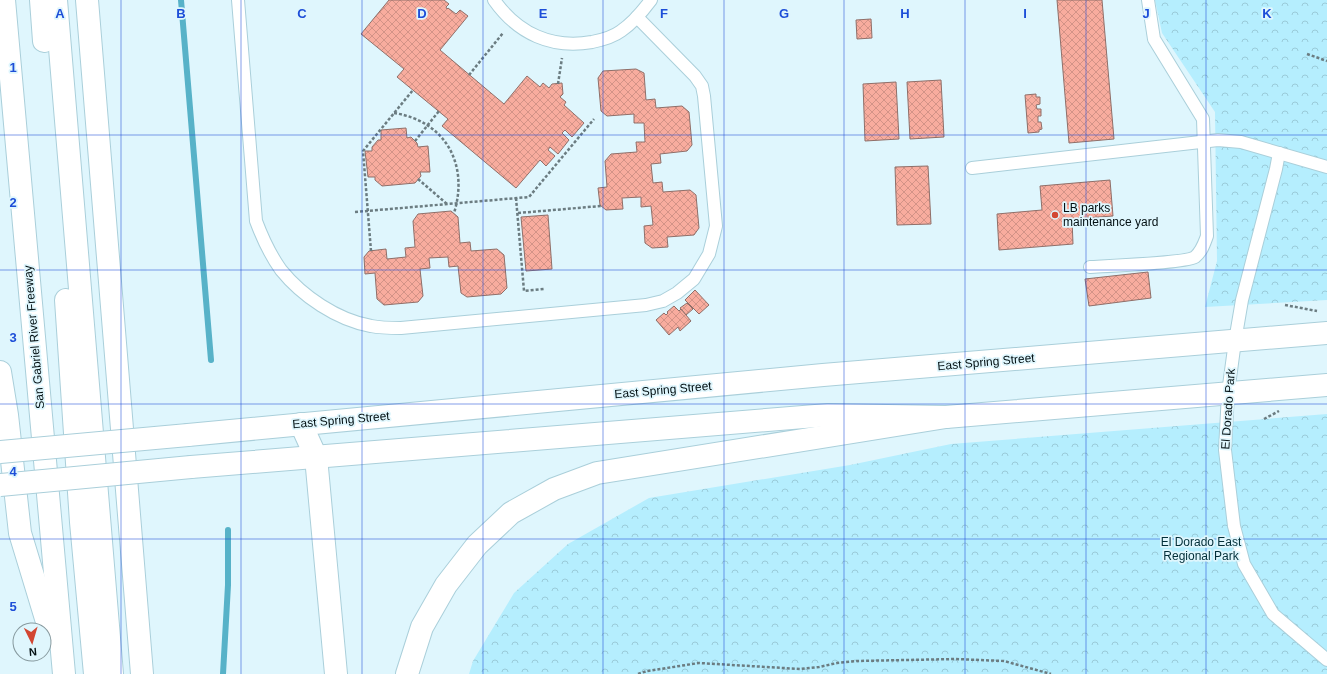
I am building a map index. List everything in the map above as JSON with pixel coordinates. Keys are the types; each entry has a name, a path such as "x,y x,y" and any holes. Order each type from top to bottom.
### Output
{"main road":[{"name":"San Gabriel River Freeway","path":"4,0 64,674"},
{"path":"41,0 67,313 81,522 96,674"},
{"path":"56,0 112,674"},
{"path":"86,0 142,674"},
{"name":"East Spring Street","path":"0,452 807,376 1327,333"},
{"path":"0,372 7,415 20,534 64,674"},
{"path":"407,674 422,627 446,585 477,545 511,513 554,489 597,473 946,416 1327,384"},
{"path":"0,485 191,467 828,415 946,416"},
{"path":"300,424 316,457 336,674"}],"lane":[{"path":"238,0 256,221 260,231 281,269 302,291 320,304 348,319 371,326 401,328 646,305 663,301 677,293 694,279 709,254 716,226 702,86 695,76 637,17"},
{"path":"494,0 513,22 539,38 564,43 582,44 602,40 620,32 637,17 651,0"},
{"path":"1090,267 1177,261 1193,258 1202,249 1207,236 1203,119 1154,39 1148,0"},
{"path":"972,168 1204,141 1229,140 1241,142 1327,167"},
{"name":"El Dorado Park","path":"1279,153 1276,170 1242,300 1228,393 1224,450 1234,526 1244,564 1273,614 1327,660"}],"path":[{"path":"469,75 513,22"},
{"path":"558,84 564,43"},
{"path":"1307,54 1327,61"},
{"path":"371,251 363,151 413,90"},
{"path":"415,141 438,111"},
{"path":"394,112 415,118 428,124 445,142 452,153 458,174 457,203 454,214"},
{"path":"355,212 529,197 594,119"},
{"path":"418,178 448,204"},
{"path":"516,198 524,291 544,289"},
{"path":"518,213 601,206"},
{"path":"1285,305 1322,311"},
{"path":"638,674 647,671 699,663 800,669 857,661 956,659 1004,661 1051,674"}],"green space":[{"path":"1155,0 1327,0 1327,300 1205,307 1217,261 1215,112 1162,33"},
{"name":"El Dorado East Regional Park","path":"1327,414 1327,674 469,674 473,661 514,593 568,544 649,498 850,465 951,444"}],"building":[{"path":"389,0 444,0 449,4 446,7 447,9 448,8 456,14 460,10 468,16 440,50 504,104 527,76 540,87 543,83 549,88 552,84 562,83 563,94 560,97 566,102 564,105 584,123 572,137 565,130 562,133 569,140 558,154 550,147 548,150 555,156 546,166 540,160 516,188 442,126 448,119 397,77 404,69 361,34"},
{"path":"1057,0 1102,0 1114,139 1069,143"},
{"path":"871,19 872,38 857,39 856,20"},
{"path":"636,69 644,73 646,100 655,99 656,108 682,106 689,112 692,145 687,151 660,154 661,163 651,164 653,183 662,182 663,192 690,190 696,195 699,228 694,235 667,237 668,247 652,248 645,243 644,226 653,225 651,206 641,207 641,197 622,198 623,209 606,210 600,205 598,188 607,187 605,161 611,154 637,152 636,142 645,142 644,123 634,123 634,114 607,116 601,111 598,78 603,71"},
{"path":"941,80 944,137 910,139 907,82"},
{"path":"896,82 899,139 865,141 863,84"},
{"path":"1036,94 1036,97 1040,97 1040,104 1036,105 1037,109 1041,109 1041,116 1038,116 1038,122 1041,122 1042,129 1039,130 1039,132 1028,133 1025,95"},
{"path":"406,128 407,138 411,137 417,143 418,147 428,146 430,172 420,172 421,176 415,183 382,186 375,180 375,177 368,177 365,151 372,151 372,147 378,140 381,140 381,130"},
{"path":"928,166 931,224 897,225 895,167"},
{"name":"LB parks maintenance yard","path":"1110,180 1113,216 1072,219 1073,244 999,250 997,214 1042,210 1040,186"},
{"path":"451,211 458,217 460,243 470,242 471,251 497,249 504,255 507,288 501,294 467,297 461,293 458,266 449,267 448,257 429,258 430,268 420,269 423,296 418,302 384,305 377,299 375,273 365,274 364,257 369,251 386,249 387,259 406,257 405,248 415,247 413,221 418,214"},
{"path":"548,215 552,269 526,271 521,217"},
{"path":"1148,272 1151,298 1089,306 1085,279"},
{"path":"695,290 709,305 699,314 685,300"},
{"path":"687,303 693,309 686,315 680,308"},
{"path":"674,306 679,311 681,309 691,321 680,331 678,327 669,335 656,320 664,313 666,315 668,313 667,312"}],"waterway":[{"path":"181,0 211,360"},
{"path":"223,674 228,585 228,530"}],"place":[{"name":"LB parks maintenance yard","path":"1055,215"}]}
